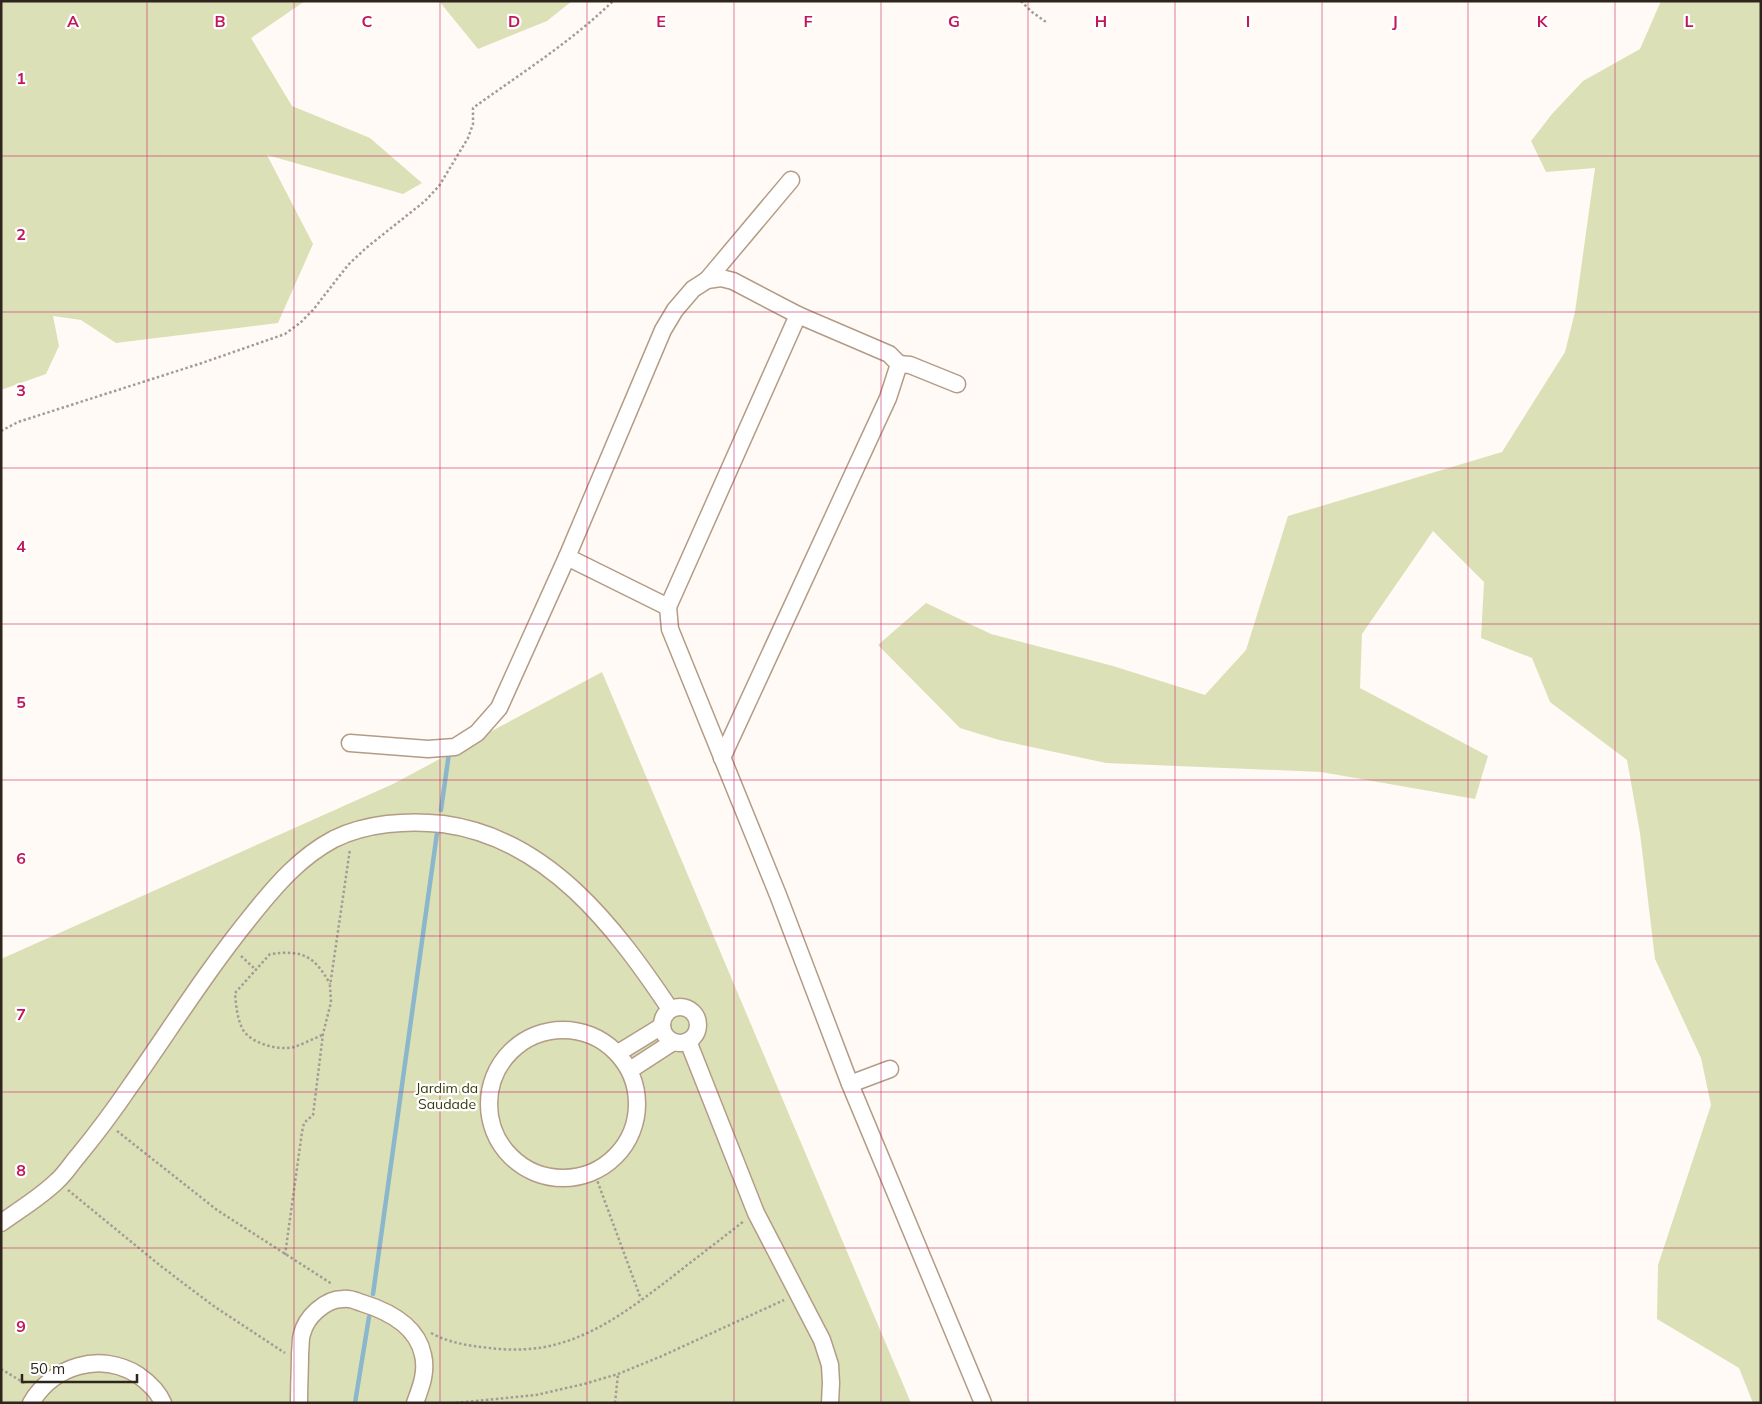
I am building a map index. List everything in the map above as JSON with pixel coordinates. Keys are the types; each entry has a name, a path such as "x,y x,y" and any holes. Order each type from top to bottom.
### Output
{"street":[{"path":"350,743 428,749 455,747 477,733 499,708 568,557 663,330 675,310 693,289 707,280 791,180"},
{"path":"707,280 721,278 733,281 798,315 889,354 900,364 910,365 957,384"},
{"path":"798,315 668,607 670,629 778,895 850,1084 983,1403"},
{"path":"722,758 888,398 900,364"},
{"path":"568,557 668,607"},
{"path":"1,1223 57,1182 106,1122 228,944 280,881 301,861 335,838 353,832 379,825 430,823 455,826 490,836 520,850 552,870 577,891 638,961 670,1009"},
{"path":"630,1070 680,1042 692,1039 698,1030 698,1020 690,1009 685,1007 670,1009 664,1016 662,1026 665,1036 680,1042 756,1213 822,1340 830,1365 830,1403"},
{"path":"618,1053 662,1026"},
{"path":"563,1029 584,1032 602,1040 618,1053 630,1070 637,1089 638,1109 634,1128 625,1146 611,1161 594,1172 574,1178 554,1178 534,1173 516,1162 502,1148 492,1129 488,1110 489,1089 496,1070 508,1053 524,1040 543,1032 563,1029"},
{"path":"850,1084 890,1069"},
{"path":"299,1403 301,1335 311,1317 329,1302 342,1298 382,1309 409,1327 420,1342 425,1368 422,1385 415,1403"},
{"path":"35,1397 53,1377 71,1367 90,1363 111,1364 130,1370 147,1381 161,1397 163,1403"}],"path":[{"path":"1,431 18,422 202,363 285,334 314,310 348,265 366,248 425,201 439,186 468,138 473,124 473,108 571,37 613,1"},
{"path":"1021,1 1046,22"},
{"path":"285,1255 302,1132 304,1123 313,1115 323,1034 331,1002 330,986 353,832"},
{"path":"228,944 256,970"},
{"path":"323,1034 293,1047 274,1047 260,1044 243,1030 237,1013 235,994 270,954 290,952 306,956 323,971 330,986"},
{"path":"106,1122 217,1210 341,1290 350,1299"},
{"path":"594,1172 642,1299"},
{"path":"57,1182 162,1267 215,1307 300,1363"},
{"path":"409,1327 413,1325 420,1327 440,1338 476,1347 504,1350 538,1348 561,1344 586,1334 615,1318 756,1213"},
{"path":"456,1403 536,1395 618,1374 746,1319 798,1293"},
{"path":"1,1369 35,1397"},
{"path":"615,1403 618,1374"}],"green space":[{"path":"1,1 305,1 251,38 292,106 370,138 422,183 403,194 267,155 313,244 278,323 116,343 81,320 53,316 59,346 46,374 1,390"},
{"path":"439,1 572,1 547,21 478,49"},
{"path":"1661,1 1761,1 1761,1403 1753,1403 1739,1368 1657,1319 1658,1265 1711,1105 1701,1058 1655,959 1640,833 1627,760 1550,702 1532,658 1481,638 1484,582 1433,531 1362,634 1360,688 1488,756 1475,799 1321,772 1106,763 999,740 960,728 878,645 926,603 991,634 1113,666 1205,695 1246,650 1288,516 1502,452 1565,352 1575,312 1595,168 1546,172 1531,141 1552,114 1583,81 1640,49"},
{"name":"Jardim da Saudade","path":"602,672 911,1403 1,1403 1,959 393,784"}],"waterway":[{"path":"441,810 449,753"},
{"path":"373,1294 437,833"},
{"path":"355,1403 369,1317"}]}
